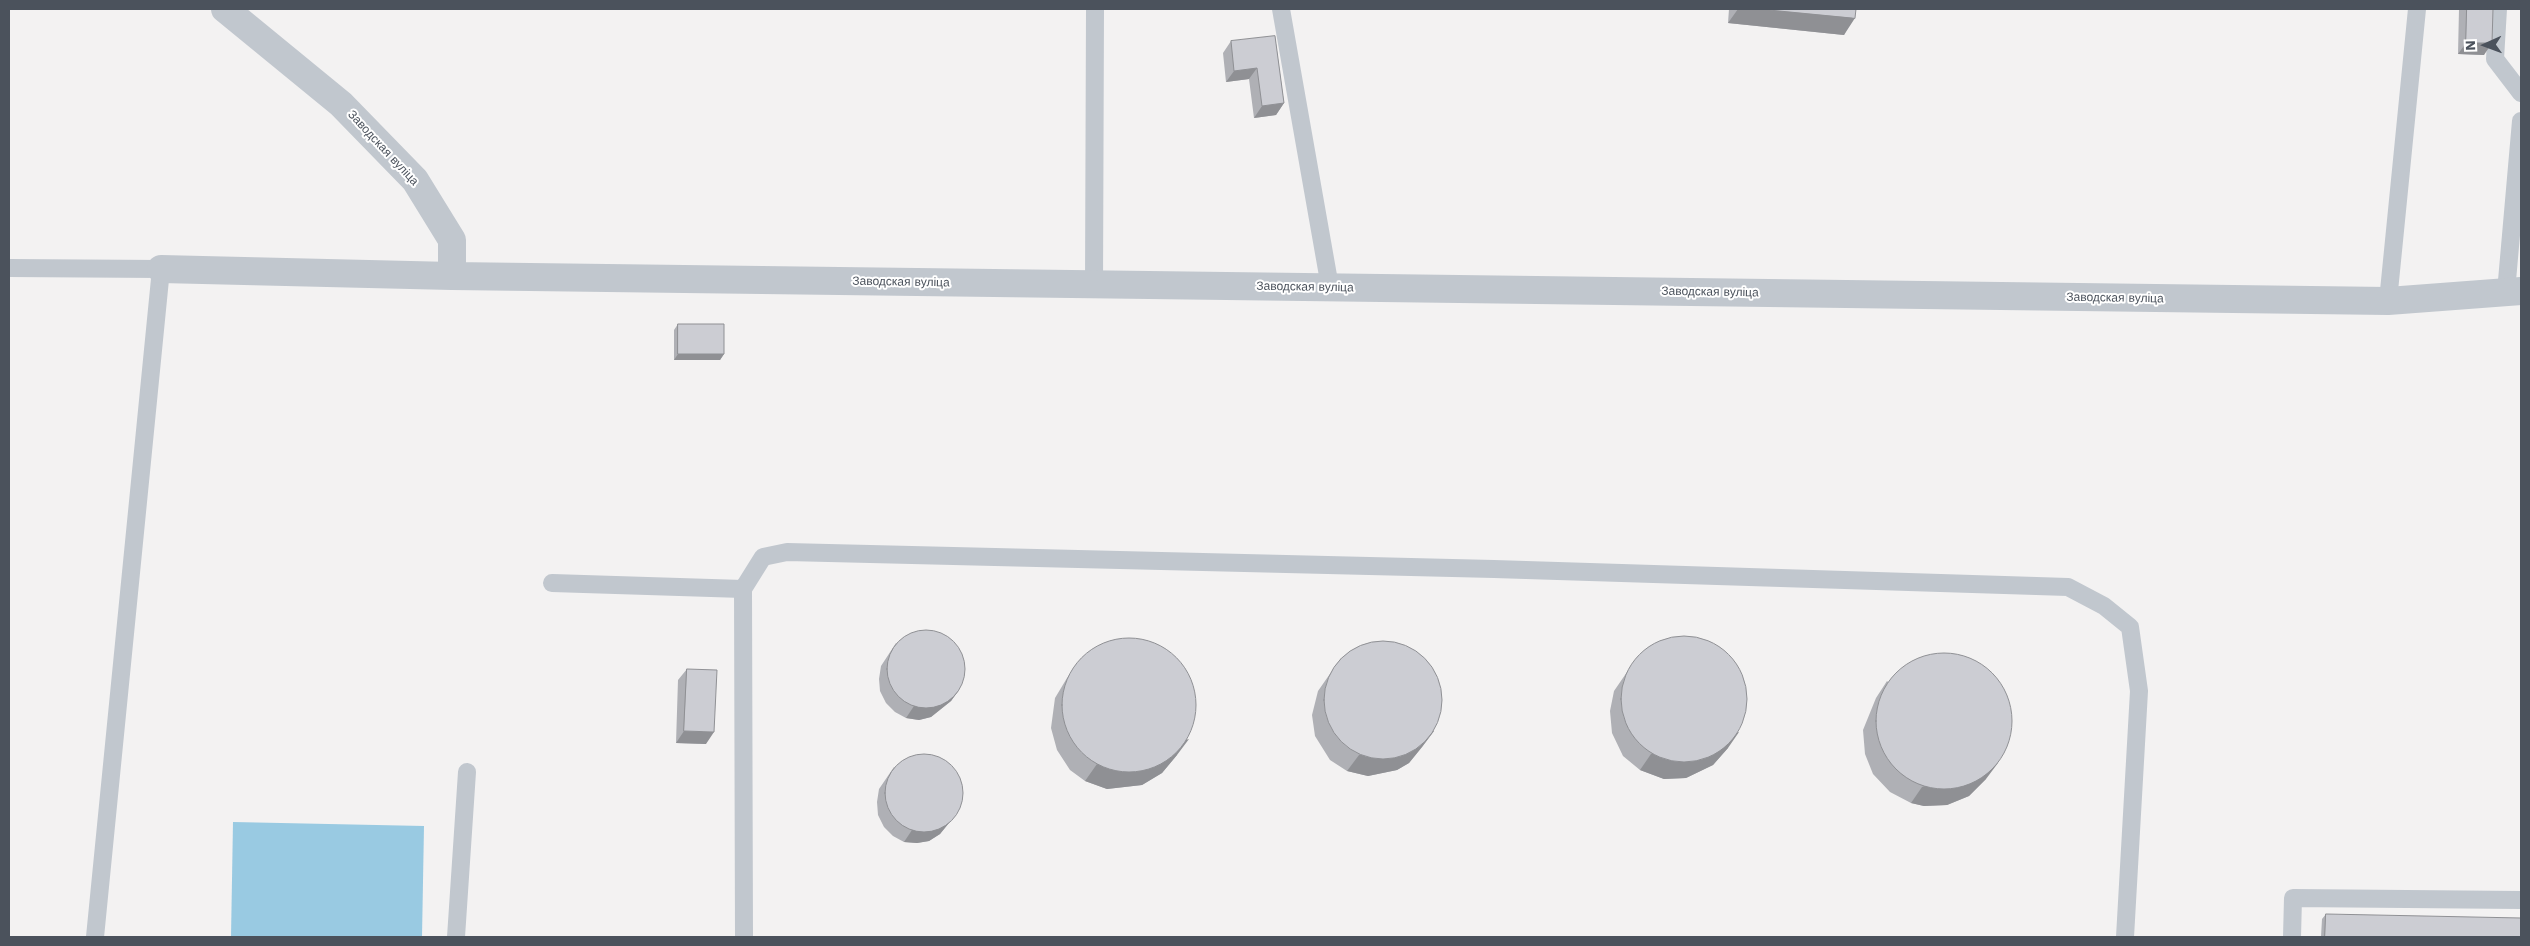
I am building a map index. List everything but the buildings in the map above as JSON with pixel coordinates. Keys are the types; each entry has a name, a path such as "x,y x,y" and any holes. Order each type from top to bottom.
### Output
{"street":[{"name":"Заводская вуліца","path":"225,9 341,104 415,180 452,240 452,276 2388,301 2514,292"},
{"path":"161,269 452,276"}],"lane":[{"path":"1094,285 1095,9"},
{"path":"1281,9 1330,287"},
{"path":"2388,301 2417,9"},
{"path":"2498,9 2495,59 2521,93"},
{"path":"2514,292 2521,121"},
{"path":"9,268 161,269 95,937"},
{"path":"744,937 743,589 763,557 787,552 1494,569 2068,587 2104,606 2130,627 2139,691 2125,937"},
{"path":"552,583 743,589"},
{"path":"456,937 467,772"},
{"path":"2292,937 2293,898 2521,900"}],"water":[{"path":"233,822 424,826 422,937 231,937"}]}
